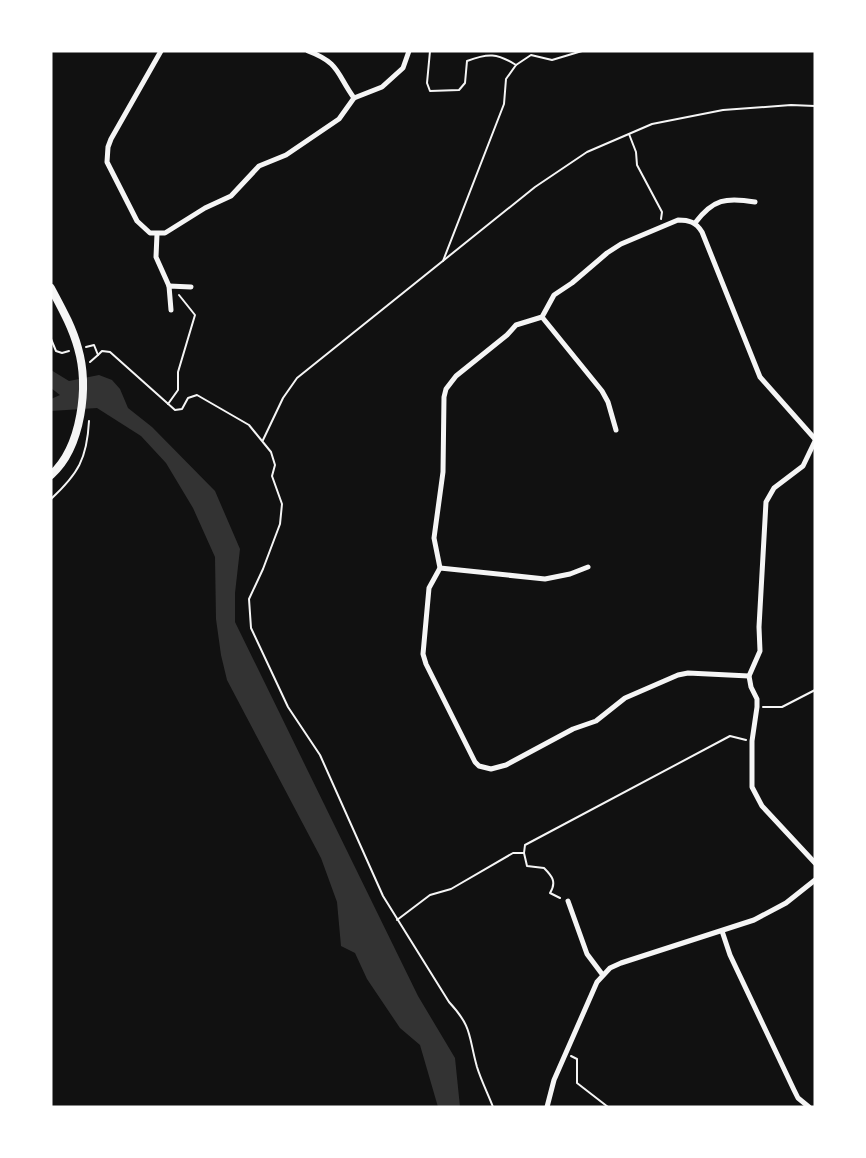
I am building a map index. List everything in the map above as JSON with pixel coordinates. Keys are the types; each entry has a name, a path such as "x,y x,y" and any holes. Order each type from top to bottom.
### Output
{"main road":[{"path":"51,288 72,330 78,349 85,412 70,449 51,475"}],"street":[{"path":"162,51 111,139 107,155 111,171 136,221 143,229 157,234 173,229 205,208 231,196 259,166 286,155 339,119 354,98 373,92 396,76 403,68 409,51"},
{"path":"308,51 326,57 340,72 345,86 354,98"},
{"path":"694,223 704,211 714,204 740,199 755,202"},
{"path":"749,676 688,673 678,675 625,698 596,721 573,729 506,765 498,768 485,768 479,766 471,757 423,654 429,588 440,568 434,538 443,472 443,406 446,389 456,376 516,325 542,317 554,295 607,253 621,244 678,220 694,223 702,232 760,377 815,440 803,466 774,488 766,502 759,627 760,651 749,676 749,682 757,699 752,741 752,787 756,797 815,863"},
{"path":"157,234 156,256 169,286 171,310"},
{"path":"169,286 191,287"},
{"path":"542,317 602,391 608,402 616,430"},
{"path":"440,568 545,579 588,567"},
{"path":"547,1107 564,1054 592,990 603,974 621,963 754,920 772,912 815,880"},
{"path":"568,901 587,954 603,974"},
{"path":"722,931 730,955 794,1090 798,1098 809,1107"}],"path":[{"path":"430,51 427,83 430,91 459,90 465,83 467,61 484,55 502,56 516,65"},
{"path":"442,263 504,104 506,79 516,65 531,55 552,60 582,51"},
{"path":"263,440 283,398 297,378 553,176 587,152 652,124 723,110 791,105 815,106"},
{"path":"629,134 636,152 637,165 662,212 663,226"},
{"path":"168,404 178,390 178,372 195,315 169,286"},
{"path":"51,339 56,351 62,353 70,351"},
{"path":"87,346 94,345 98,355"},
{"path":"90,369 90,360 102,351 110,352 175,410 182,409 188,398 197,395 249,425 271,452 275,465 272,476 282,504 280,524 249,599 251,628 288,707 320,755 383,896 449,1002 469,1028 477,1068 493,1107"},
{"path":"51,499 72,478 81,463 87,445 85,412"},
{"path":"757,706 782,707 815,690"},
{"path":"568,901 550,893 554,886 552,877 544,868 527,866 524,854 525,845 729,736 752,741"},
{"path":"397,920 430,895 451,889 513,853 524,854"},
{"path":"564,1054 577,1059 578,1083 608,1107"}],"shaded area":[{"path":"51,370 69,381 99,375 112,380 120,389 128,408 152,427 215,491 240,549 235,593 235,622 418,996 455,1058 460,1107 438,1107 420,1045 400,1028 367,979 355,953 341,946 337,902 321,858 227,680 216,619 215,557 193,508 166,463 141,436 97,408 51,411 51,399 60,395 51,388"}]}
